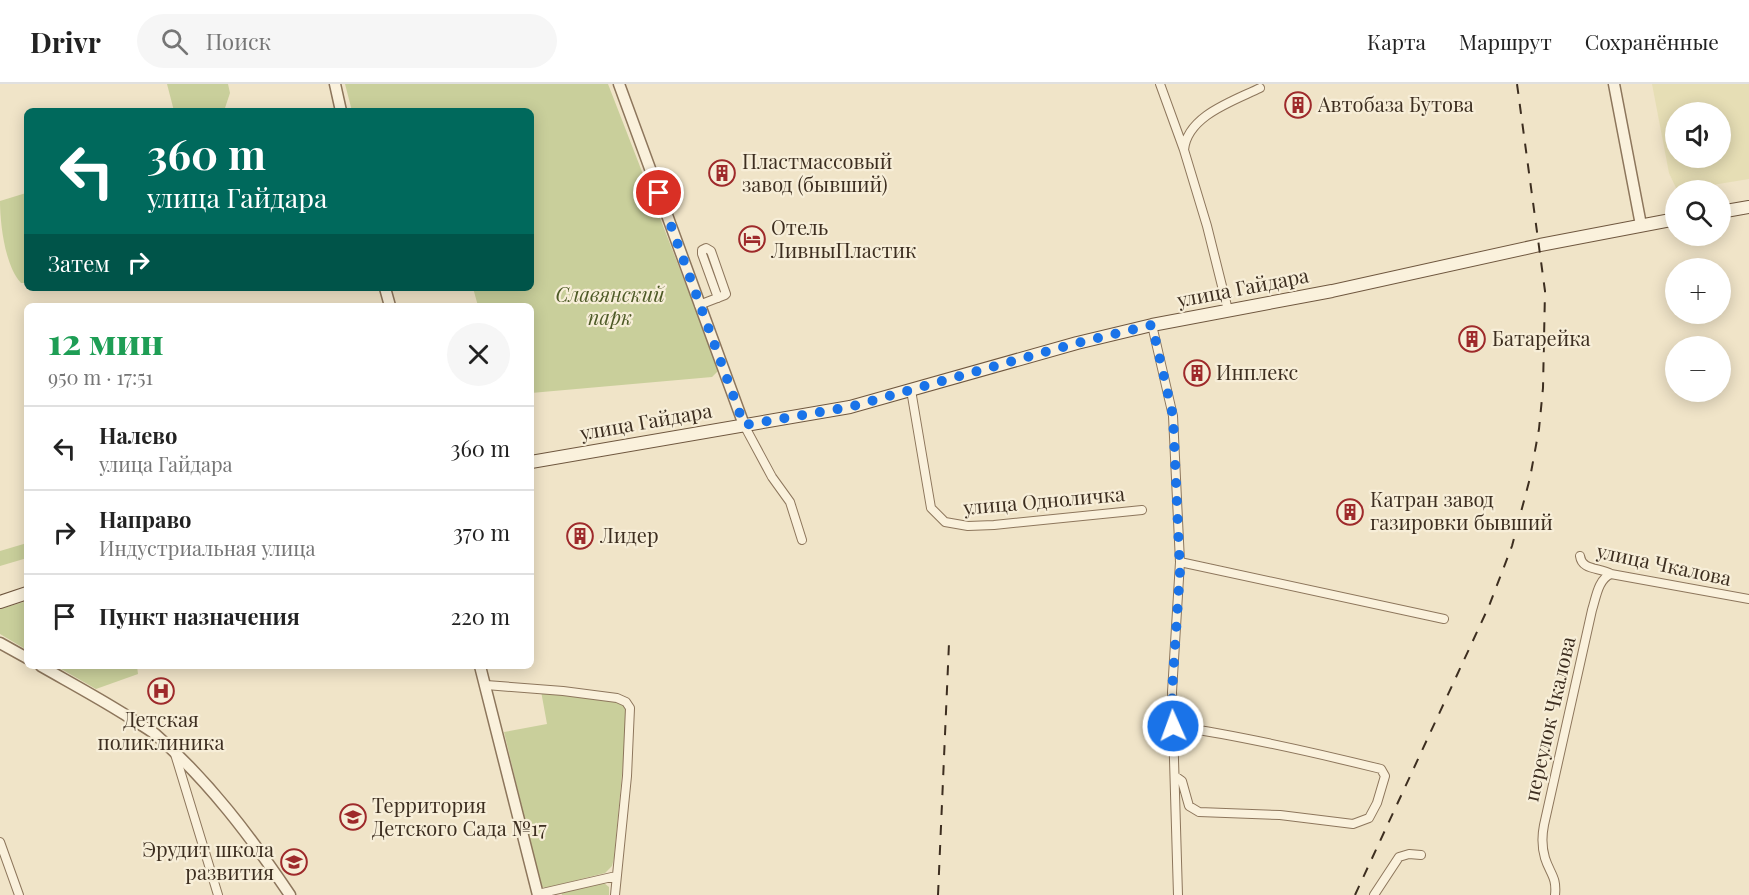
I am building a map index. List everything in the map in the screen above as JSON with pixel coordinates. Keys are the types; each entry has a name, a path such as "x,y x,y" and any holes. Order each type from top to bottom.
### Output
{"main road":[{"path":"1731,210 1749,207"},
{"name":"улица Гайдара","path":"534,461 850,407 1077,343 1152,325 1332,291 1540,245 1665,221"},
{"path":"0,602 24,594"}],"street":[{"path":"334,84 340,108"},
{"path":"620,84 744,425 772,477 790,501 802,540"},
{"path":"1160,84 1184,150 1207,226 1228,310"},
{"path":"1614,84 1641,225"},
{"path":"1184,150 1186,139 1211,112 1260,88"},
{"path":"699,305 718,298 725,295 726,291 711,251 706,248 702,250 702,254 718,298"},
{"path":"1152,325 1173,416 1180,562 1172,692 1178,895"},
{"name":"улица Одноличка","path":"911,390 931,508 945,522 956,525 994,525 1142,510"},
{"name":"улица Чкалова","path":"1580,556 1580,561 1586,566 1605,570 1611,574 1749,599"},
{"path":"1180,562 1444,619"},
{"name":"переулок Чкалова","path":"1555,895 1554,876 1545,859 1542,835 1592,610 1601,584 1606,576 1611,574"},
{"path":"0,643 24,656"},
{"path":"46,669 100,699 153,733 233,816 290,895"},
{"path":"481,669 538,895 616,876"},
{"path":"486,686 563,691 617,698 626,702 631,716 615,895"},
{"path":"1173,726 1277,744 1381,769 1385,776 1377,803 1369,818 1362,822 1345,824 1280,815 1199,812 1189,806 1182,782 1175,776"},
{"path":"175,754 218,895"},
{"path":"0,842 20,895"},
{"path":"1374,895 1399,857 1409,854 1420,855"}],"shaded area":[{"path":"1652,84 1749,84 1749,179 1731,182 1731,180 1672,180 1668,168 1731,168 1731,102 1665,102 1665,152"}],"green space":[{"path":"167,84 228,84 230,93 225,108 173,108"},
{"name":"Славянский парк","path":"345,84 608,84 719,370 712,377 534,393 534,303 477,303 474,291 534,291 534,108 351,108"},
{"path":"24,194 24,283 21,283 16,276 7,256 2,233 0,201"},
{"path":"24,544 24,559 0,566 0,551"},
{"path":"24,602 24,648 0,634 0,609"},
{"path":"61,669 137,669 138,674 96,689"},
{"path":"541,691 618,700 628,711 612,866 605,873 546,888 541,887 504,732 547,724"},
{"path":"604,883 609,887 609,895 562,895 561,892"}],"railway":[{"path":"1355,895 1489,606 1512,546 1530,478 1539,429 1543,388 1545,291 1517,84"},
{"path":"938,895 949,643"}],"place":[{"name":"Автобаза Бутова","path":"1298,105"},
{"name":"Пластмассовый завод (бывший)","path":"722,173"},
{"name":"Отель ЛивныПластик","path":"752,239"},
{"name":"Батарейка","path":"1472,339"},
{"name":"Инплекс","path":"1197,373"},
{"name":"Катран завод газировки бывший","path":"1350,512"},
{"name":"Лидер","path":"580,536"},
{"name":"Детская поликлиника","path":"161,691"},
{"name":"Территория Детского Сада №17","path":"353,817"},
{"name":"Эрудит школа развития","path":"294,862"}],"route":[{"path":"659,193 744,425 850,407 1077,343 1152,325 1173,416 1180,571 1172,692 1173,726"}]}
